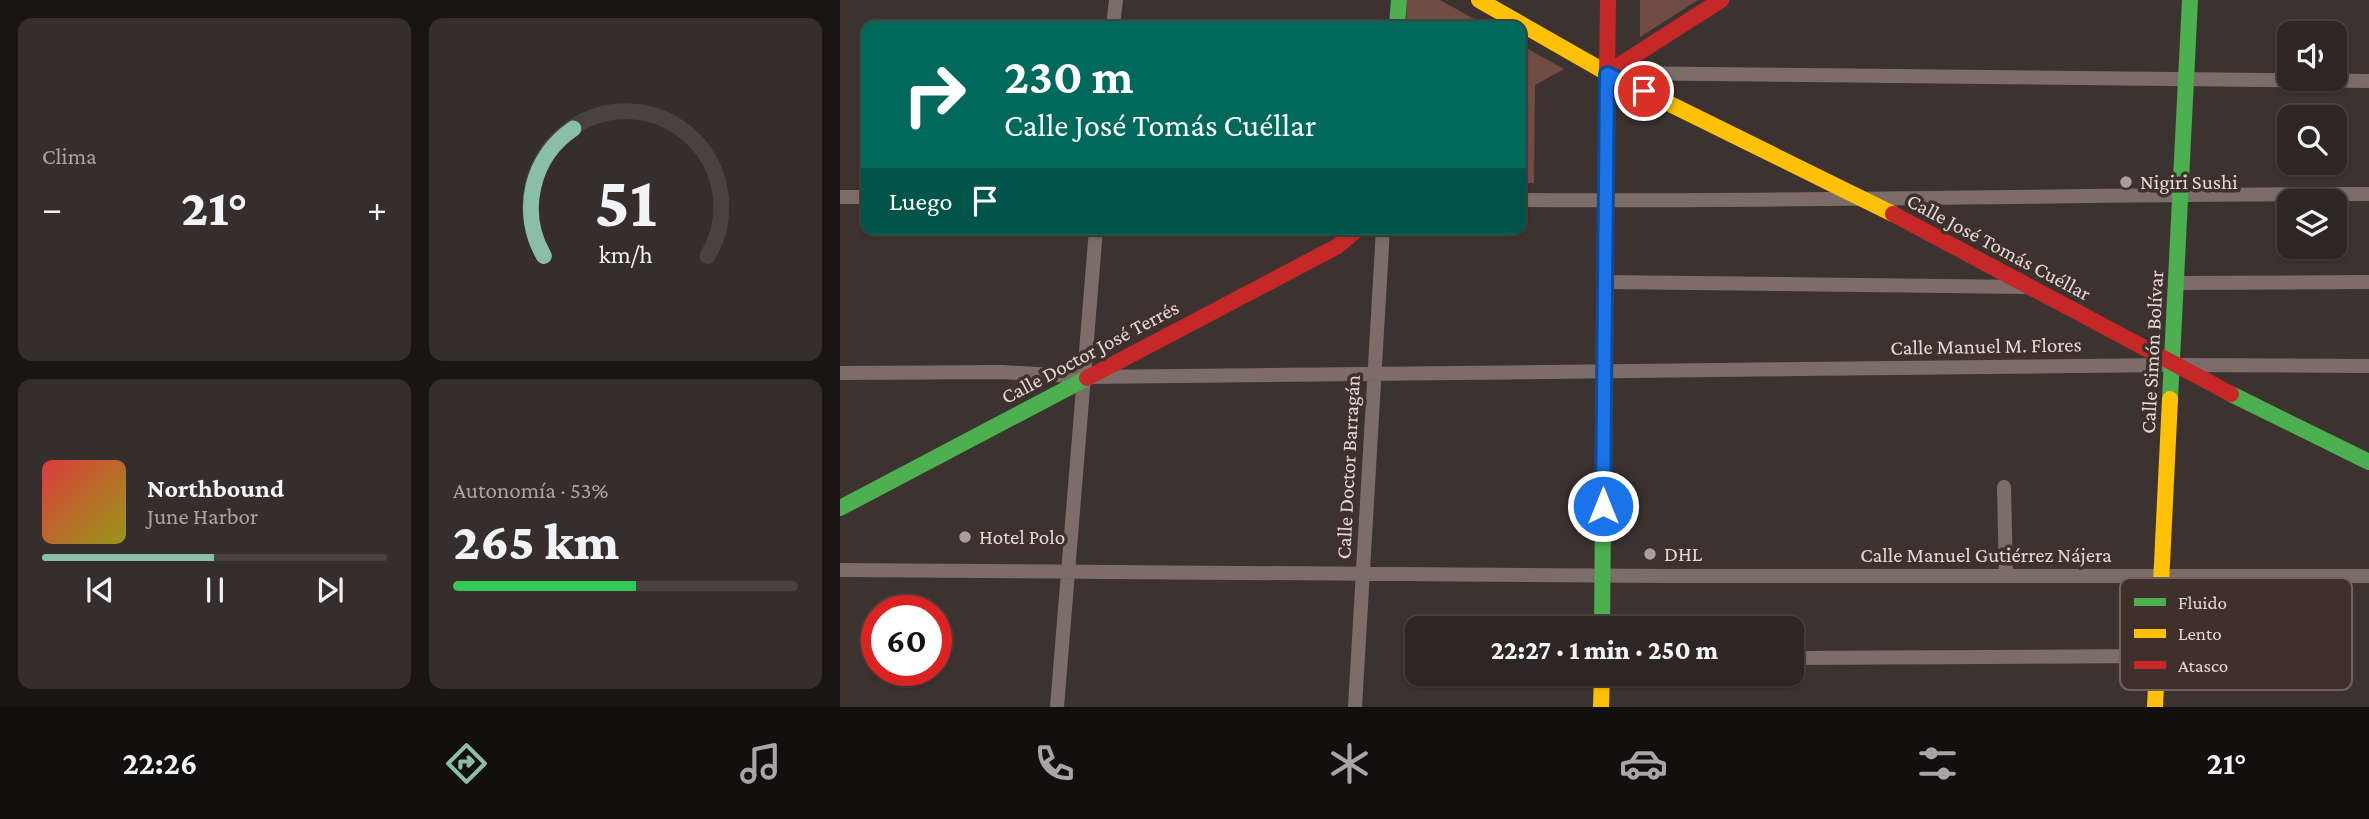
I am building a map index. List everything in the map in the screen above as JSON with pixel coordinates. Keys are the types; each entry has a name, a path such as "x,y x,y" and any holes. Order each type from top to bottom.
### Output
{"street":[{"path":"1114,21 1116,0"},
{"path":"1397,21 1399,0"},
{"name":"Calle José Tomás Cuéllar","path":"1479,0 1515,21"},
{"path":"1602,616 1608,0"},
{"path":"1607,74 1721,0"},
{"name":"Calle Simón Bolívar","path":"2161,576 2190,0"},
{"name":"Calle José Tomás Cuéllar","path":"1526,27 1607,74 1870,201 2172,365 2369,462"},
{"path":"1607,74 2369,81"},
{"path":"1526,200 1870,201 2180,194 2369,194"},
{"path":"840,197 861,197"},
{"path":"1057,707 1096,235"},
{"name":"Calle Doctor José Terrés","path":"840,508 1336,247 1351,235"},
{"name":"Calle Doctor Barragán","path":"1355,707 1382,235"},
{"path":"1605,282 2031,287"},
{"path":"2176,283 2369,282"},
{"name":"Calle Manuel M. Flores","path":"840,373 1002,372 1086,377 2172,365 2369,366"},
{"path":"2004,487 2006,576"},
{"name":"Calle Manuel Gutiérrez Nájera","path":"840,570 1068,573 2369,576"},
{"path":"1804,658 2120,656"},
{"path":"1601,707 1602,686"}],"shaded area":[{"path":"1407,0 1440,0 1478,21 1406,21"},
{"path":"1640,0 1698,0 1640,37"},
{"path":"1526,48 1564,69 1535,85 1534,183 1526,183"}],"traffic: fast":[{"path":"1397,21 1399,0"},
{"path":"2170,399 2190,0"},
{"path":"1602,616 1606,158"},
{"path":"840,508 1087,378"},
{"path":"2231,394 2369,462"}],"traffic: slow":[{"path":"1479,0 1516,21"},
{"path":"1526,27 1607,73 1893,214"},
{"path":"2161,578 2170,399"},
{"path":"1601,707 1602,686"},
{"path":"2155,707 2156,690"}],"traffic: jam":[{"path":"1606,158 1608,0"},
{"path":"1607,73 1721,0"},
{"path":"1893,214 2231,394"},
{"path":"1087,378 1336,247 1351,235"}],"place":[{"name":"Nigiri Sushi","path":"2126,182"},
{"name":"Hotel Polo","path":"965,537"},
{"name":"DHL","path":"1650,554"}],"route":[{"path":"1603,506 1607,74 1644,91"}]}
